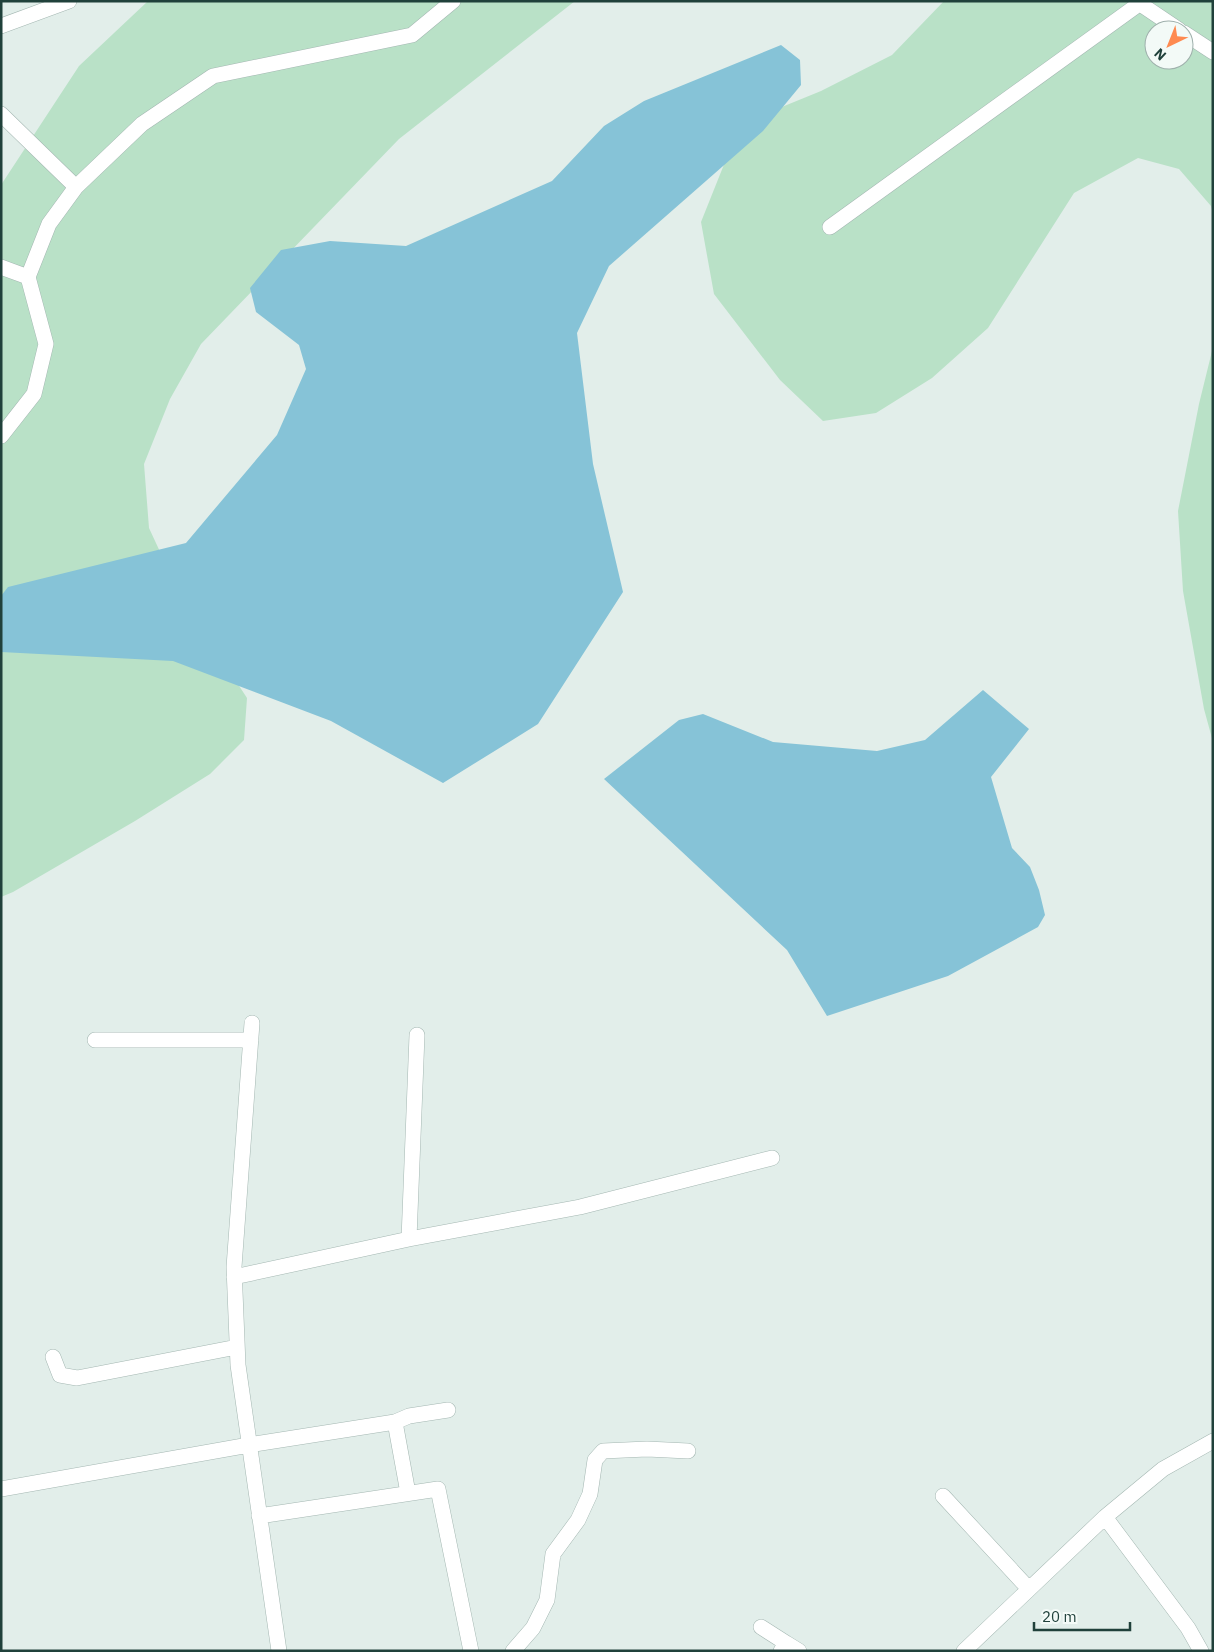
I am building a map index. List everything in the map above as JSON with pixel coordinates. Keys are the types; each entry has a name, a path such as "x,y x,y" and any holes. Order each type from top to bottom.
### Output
{"street":[{"path":"1,26 69,1"},
{"path":"1,436 34,394 46,344 28,277 49,224 76,187 142,124 213,76 412,35 453,1"},
{"path":"830,227 1137,3 1163,20"},
{"path":"1194,40 1213,52"},
{"path":"1,114 76,187"},
{"path":"1,267 28,277"},
{"path":"252,1023 234,1277 237,1347 249,1445 279,1651"},
{"path":"409,1239 417,1035"},
{"path":"95,1040 251,1040"},
{"path":"234,1277 409,1239 580,1207 772,1158"},
{"path":"53,1358 60,1375 77,1378 237,1347"},
{"path":"1,1489 249,1445 395,1422 409,1416 448,1410"},
{"path":"395,1422 408,1493"},
{"path":"964,1651 1105,1517 1163,1469 1213,1441"},
{"path":"513,1651 533,1628 546,1600 553,1554 578,1520 590,1494 595,1460 602,1451 647,1449 688,1451"},
{"path":"259,1516 438,1489 471,1651"},
{"path":"943,1496 1029,1589"},
{"path":"1105,1517 1188,1628 1201,1651"},
{"path":"761,1628 783,1647 799,1651"}],"green space":[{"path":"148,1 575,1 399,139 201,344 170,399 144,464 149,528 181,597 247,698 244,740 210,774 135,821 13,892 1,897 1,185 79,66"},
{"path":"944,1 1213,1 1213,214 1211,206 1179,169 1138,158 1074,193 988,328 932,378 876,413 823,421 780,380 714,294 701,222 727,157 772,111 821,91 892,55"},
{"path":"1213,347 1213,742 1204,709 1183,591 1178,511 1199,404"}],"water":[{"path":"781,45 800,60 801,85 763,131 609,266 577,333 593,464 623,592 538,724 443,783 331,721 173,661 1,652 1,596 8,587 186,543 277,435 306,369 299,345 256,312 250,288 281,250 330,241 406,246 552,181 604,126 644,101"},
{"path":"983,690 1029,729 991,777 1012,848 1030,867 1039,890 1045,915 1038,927 948,976 827,1016 787,950 604,779 679,720 703,714 773,742 877,751 925,740"}]}
